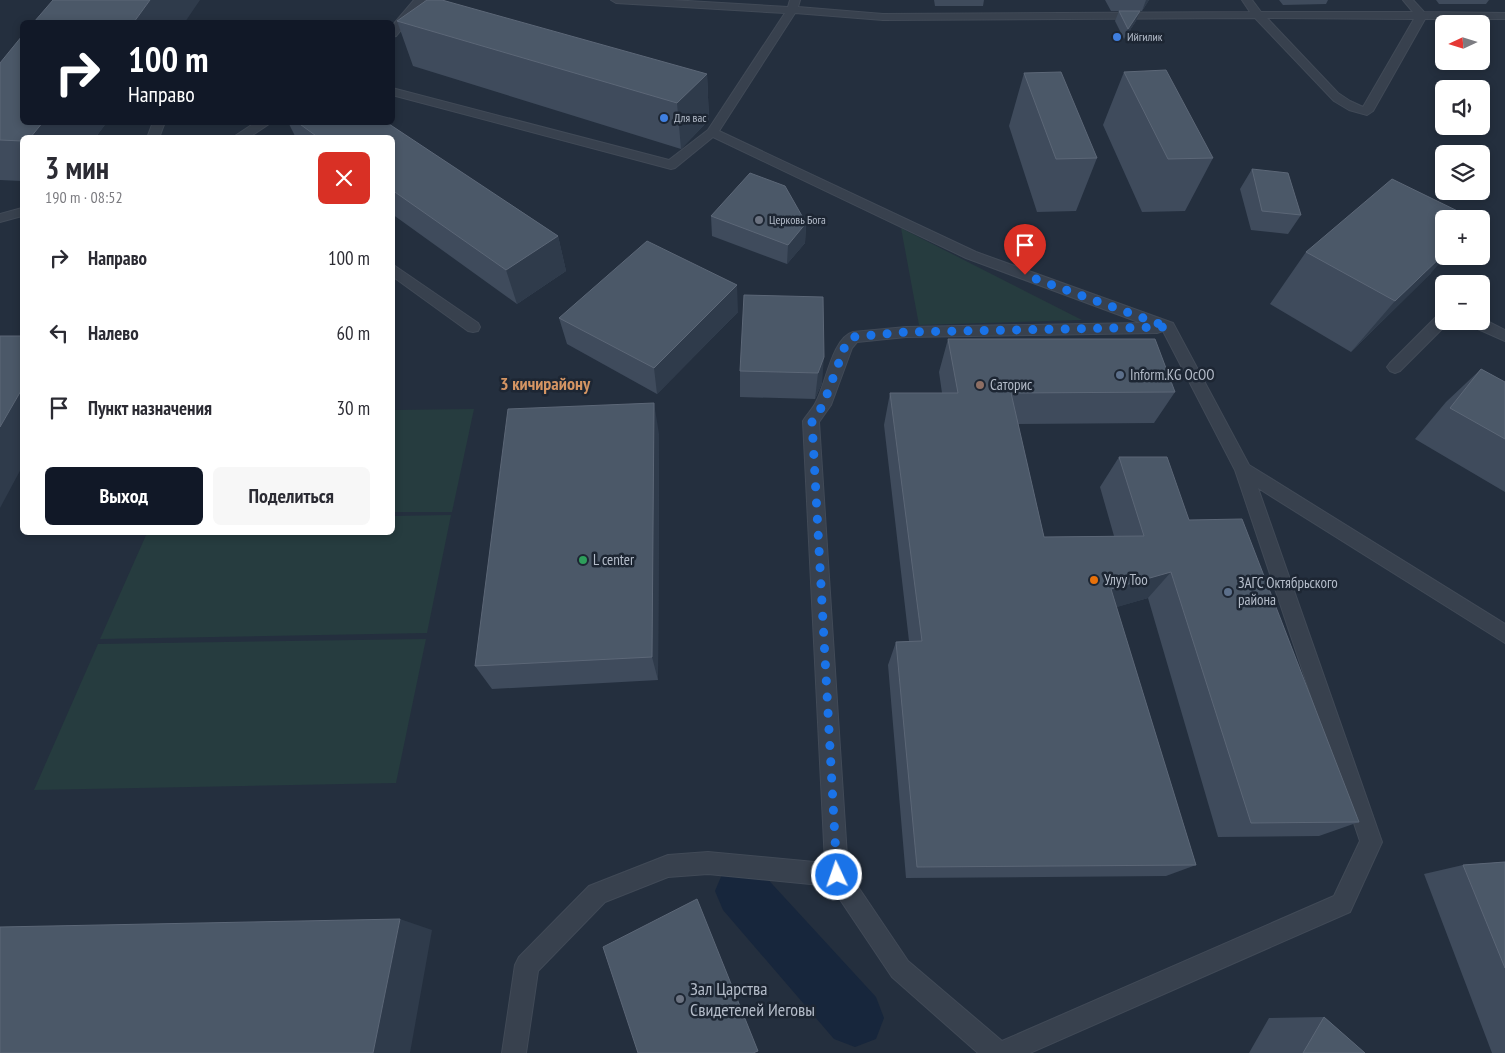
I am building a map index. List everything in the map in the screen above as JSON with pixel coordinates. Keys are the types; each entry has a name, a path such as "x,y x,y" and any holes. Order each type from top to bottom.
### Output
{"lane":[{"path":"395,30 420,0"},
{"path":"616,0 794,5 883,17 1076,12 1505,16"},
{"path":"1247,0 1258,15 1345,106 1356,110 1367,111 1421,16"},
{"path":"1408,0 1421,16"},
{"path":"395,92 671,165 712,132 794,5"},
{"path":"243,135 261,125"},
{"path":"712,132 971,255 1168,327 1242,470 1371,842 1342,904 1002,1053"},
{"path":"0,218 20,213"},
{"path":"395,271 473,326"},
{"path":"997,1053 900,969 837,875 812,422 823,405 845,346 853,337 906,332 1168,327"},
{"path":"1395,367 1435,327"},
{"path":"1490,329 1505,336"},
{"path":"1242,470 1505,634"},
{"path":"514,1053 527,965 597,894 668,866 708,864 837,875"}],"green space":[{"path":"901,228 1082,320 919,325"},
{"path":"474,409 452,512 395,512 395,410"},
{"path":"451,515 427,633 100,639 146,535 395,535 395,516"},
{"path":"426,639 396,783 34,790 98,644"}],"building":[{"path":"53,0 150,0 135,20 36,20"},
{"path":"427,0 442,0 707,74 677,103 397,21"},
{"path":"1119,11 1140,11 1128,29"},
{"path":"20,38 20,125 41,125 32,135 20,135 20,141 0,140 0,63"},
{"path":"1166,70 1213,158 1168,159 1124,72"},
{"path":"1061,72 1097,158 1056,159 1024,73"},
{"path":"301,125 391,125 558,236 506,270 395,192 395,135 315,135"},
{"path":"1252,169 1288,173 1301,215 1262,211"},
{"path":"750,173 785,186 806,223 788,245 711,216"},
{"path":"1392,179 1456,210 1435,210 1435,263 1395,301 1306,252"},
{"path":"647,241 737,285 654,368 559,318"},
{"path":"744,295 823,297 824,357 818,373 740,371"},
{"path":"0,336 20,336 20,392 0,427"},
{"path":"948,339 1155,339 1175,392 1011,393 1044,537 1144,536 1119,457 1167,457 1189,520 1242,519 1359,822 1251,823 1171,572 1111,589 1196,865 917,867 896,642 922,641 890,393 958,393"},
{"path":"1481,369 1505,382 1505,439 1450,408"},
{"name":"L center","path":"654,403 652,657 475,666 508,409"},
{"path":"1505,862 1505,968 1463,865"},
{"name":"Зал Царства Свидетелей Иеговы","path":"697,899 758,1051 753,1053 638,1053 603,947"},
{"path":"400,919 373,1053 0,1053 0,927"},
{"path":"1324,1017 1365,1053 1303,1053"}],"waterway":[{"path":"742,891 855,1018"}],"place":[{"name":"Ийгилик","path":"1117,37"},
{"name":"Для вас","path":"664,118"},
{"name":"Церковь Бога","path":"759,220"},
{"name":"Inform.KG OcOO","path":"1120,375"},
{"name":"Саторис","path":"980,385"},
{"name":"L center","path":"583,560"},
{"name":"Улуу Тоо","path":"1094,580"},
{"name":"ЗАГС Октябрьского района","path":"1228,592"},
{"name":"Зал Царства Свидетелей Иеговы","path":"680,999"}],"district":[{"name":"3 кичирайону","path":"545,384"}],"route":[{"path":"837,875 812,422 823,405 836,375 845,346 853,337 906,332 1168,327 1025,275"}]}
